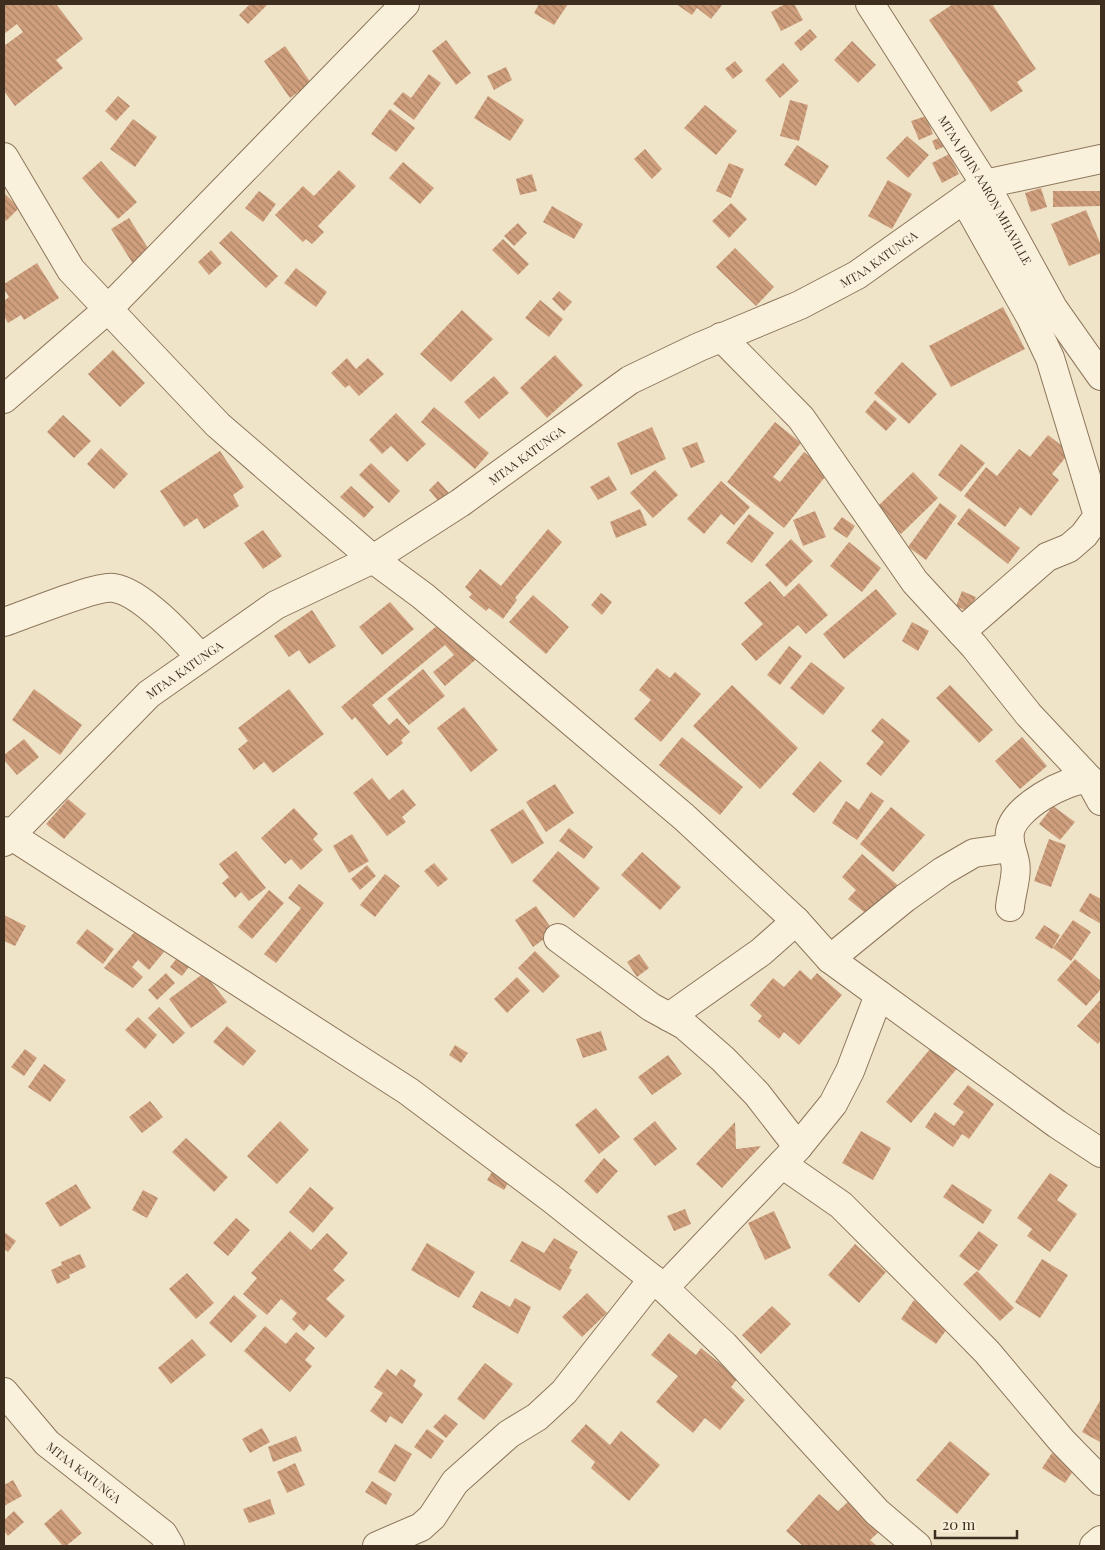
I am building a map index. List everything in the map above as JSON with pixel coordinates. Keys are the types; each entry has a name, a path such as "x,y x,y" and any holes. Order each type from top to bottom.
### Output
{"street":[{"path":"4,399 108,309 405,4"},
{"name":"MTAA JOHN AARON MHAVILLE","path":"870,4 974,192 1101,376"},
{"path":"4,157 71,270 218,425 373,559 423,596 684,817 796,922 830,959 1057,1124 1101,1153"},
{"name":"MTAA KATUNGA","path":"6,836 148,694 276,605 373,559 460,503 630,380 721,337 800,305 857,275 974,192 1101,159"},
{"path":"961,632 1047,557 1069,548 1084,535 1098,516 1050,358 974,192"},
{"path":"721,337 801,418 915,582 961,632 1029,715 1097,791"},
{"path":"4,622 84,594 113,588 140,600 177,631 200,657"},
{"path":"1010,907 1016,863 1010,848 1010,830 1017,816 1055,787 1078,779 1097,791"},
{"path":"6,836 408,1091 552,1199 659,1283 724,1345 877,1512 917,1546"},
{"path":"830,959 905,898 943,871 974,853 1010,848"},
{"path":"669,1017 761,952 796,922"},
{"path":"558,938 622,986 684,1025 723,1058 757,1094 790,1156 987,1352 1062,1440 1101,1481"},
{"path":"377,1546 421,1527 432,1517 455,1482 509,1434 537,1417 564,1392 659,1283 790,1156 832,1104 850,1071 880,995"},
{"name":"MTAA KATUNGA","path":"4,1392 47,1443 162,1534 170,1546"},
{"path":"1094,1546 1101,1540"}],"building":[{"path":"4,4 56,4 83,39 56,60 63,68 15,106 4,91 4,46 23,32 17,24 4,34"},
{"path":"250,4 268,4 248,24 239,15"},
{"path":"539,4 568,4 554,25 534,13"},
{"path":"676,4 723,4 711,19 697,8 692,15"},
{"path":"785,4 794,4 803,20 781,31 771,12"},
{"path":"953,4 992,4 1036,69 1017,82 1023,91 991,112 929,20"},
{"path":"810,29 817,37 801,51 794,43"},
{"path":"446,40 471,73 456,85 432,51"},
{"path":"852,41 876,65 858,83 834,60"},
{"path":"285,46 311,83 290,98 264,61"},
{"path":"735,61 743,71 733,79 725,69"},
{"path":"783,63 799,81 780,98 765,80"},
{"path":"506,67 512,80 494,90 487,76"},
{"path":"429,74 441,83 414,120 393,104 403,92 411,98"},
{"path":"118,96 130,106 116,121 105,111"},
{"path":"488,96 524,120 510,141 474,118"},
{"path":"790,100 808,105 799,141 780,136"},
{"path":"705,105 737,131 716,155 684,128"},
{"path":"390,109 415,128 396,152 371,134"},
{"path":"926,116 933,134 919,140 911,121"},
{"path":"133,119 157,137 135,167 110,149"},
{"path":"947,134 951,144 936,150 932,141"},
{"path":"907,136 929,155 908,178 886,158"},
{"path":"797,145 829,166 816,186 784,165"},
{"path":"645,149 662,169 652,179 634,159"},
{"path":"949,154 959,174 942,183 932,163"},
{"path":"101,161 137,202 118,219 82,178"},
{"path":"403,162 434,188 420,204 389,178"},
{"path":"729,163 744,169 731,198 716,191"},
{"path":"339,170 356,186 318,226 324,232 312,244 306,239 303,242 275,215 303,186 314,196"},
{"path":"532,174 537,191 520,195 516,179"},
{"path":"888,180 912,194 892,229 868,216"},
{"path":"1041,188 1047,207 1031,212 1025,193"},
{"path":"259,191 276,204 263,222 245,208"},
{"path":"1053,191 1101,191 1101,206 1053,207"},
{"path":"4,193 19,208 6,221 4,219"},
{"path":"731,203 747,219 729,238 712,221"},
{"path":"552,206 583,224 574,239 543,222"},
{"path":"1086,210 1101,245 1101,253 1069,266 1051,224"},
{"path":"129,218 153,256 135,267 111,229"},
{"path":"518,223 527,233 514,246 504,236"},
{"path":"231,231 278,276 266,288 219,243"},
{"path":"503,239 529,264 518,275 492,250"},
{"path":"735,248 774,287 756,306 716,267"},
{"path":"211,250 222,263 209,275 198,262"},
{"path":"37,263 59,298 24,320 21,315 8,323 4,316 4,301 9,297 4,289 4,284"},
{"path":"296,268 327,292 316,307 284,283"},
{"path":"559,291 572,302 564,311 552,299"},
{"path":"540,300 563,319 549,337 525,318"},
{"path":"1003,307 1025,349 951,387 929,346"},
{"path":"462,310 493,339 451,382 420,354"},
{"path":"113,350 145,383 120,407 88,374"},
{"path":"555,355 583,385 547,418 520,388"},
{"path":"347,358 356,369 368,358 384,374 359,396 349,385 345,388 331,373"},
{"path":"902,362 937,394 909,424 874,393"},
{"path":"494,376 509,393 479,419 464,402"},
{"path":"875,400 897,419 886,431 865,412"},
{"path":"434,407 489,453 475,469 421,422"},
{"path":"396,413 426,444 407,462 391,446 382,454 369,440"},
{"path":"63,415 91,441 74,458 47,432"},
{"path":"775,422 801,443 773,477 780,482 804,452 829,472 784,528 727,482"},
{"path":"652,427 666,459 631,475 617,443"},
{"path":"1048,435 1070,452 1052,474 1059,480 1031,516 1020,507 1005,527 964,496 986,467 997,476 1019,449 1030,457"},
{"path":"697,442 705,462 691,468 682,448"},
{"path":"961,444 985,463 961,492 938,475"},
{"path":"101,448 128,474 114,489 87,464"},
{"path":"220,451 244,487 233,495 239,506 204,529 197,518 184,527 160,491"},
{"path":"371,463 400,491 389,503 359,475"},
{"path":"655,470 678,495 653,518 630,493"},
{"path":"913,472 938,498 901,534 876,508"},
{"path":"609,476 617,490 598,500 590,487"},
{"path":"438,481 449,493 439,502 429,490"},
{"path":"721,481 750,507 734,525 721,514 704,534 687,519"},
{"path":"351,486 374,507 364,518 340,497"},
{"path":"940,503 957,516 926,560 908,547"},
{"path":"969,508 1020,548 1008,564 957,524"},
{"path":"640,509 647,525 616,538 610,522"},
{"path":"815,511 826,537 803,546 793,520"},
{"path":"749,514 774,533 752,563 726,543"},
{"path":"842,517 855,526 847,538 833,529"},
{"path":"548,529 562,542 515,598 517,600 503,619 489,608 486,611 469,597 472,594 465,587 480,569 501,586"},
{"path":"263,530 282,556 263,569 244,543"},
{"path":"791,539 813,561 786,587 765,565"},
{"path":"849,542 881,568 862,592 830,566"},
{"path":"770,581 784,597 799,583 828,615 806,634 798,625 756,661 741,644 763,624 744,603"},
{"path":"876,589 897,614 844,659 823,634"},
{"path":"962,591 976,597 969,612 956,606"},
{"path":"601,593 612,602 602,615 591,605"},
{"path":"533,595 569,627 546,654 509,622"},
{"path":"390,602 414,629 382,655 359,627"},
{"path":"312,610 336,646 309,664 299,650 289,657 274,636"},
{"path":"912,622 929,631 918,651 902,641"},
{"path":"439,624 481,655 445,686 433,672 454,655 445,645 372,705 389,725 397,718 410,732 401,740 403,743 387,756 355,717 352,720 341,707"},
{"path":"789,646 802,656 780,685 767,675"},
{"path":"811,662 845,688 823,715 790,688"},
{"path":"657,668 670,678 675,672 701,694 661,742 634,719 651,700 639,690"},
{"path":"423,669 445,696 409,725 387,699"},
{"path":"732,685 798,748 760,789 693,726"},
{"path":"950,685 993,730 979,743 936,698"},
{"path":"34,689 82,725 60,755 12,720"},
{"path":"289,689 324,734 273,773 264,762 254,770 238,749 248,741 238,728"},
{"path":"464,707 498,750 471,772 437,728"},
{"path":"882,718 910,741 881,776 866,764 884,742 871,731"},
{"path":"682,737 743,787 720,815 659,765"},
{"path":"1022,737 1047,766 1020,789 995,761"},
{"path":"24,739 39,757 17,775 4,760 4,755"},
{"path":"820,761 842,781 814,813 792,794"},
{"path":"372,778 389,800 403,789 416,805 402,817 406,822 387,836 353,793"},
{"path":"555,784 574,813 546,832 526,802"},
{"path":"871,792 884,801 857,840 832,823 846,801 859,810"},
{"path":"68,799 86,814 64,839 46,824"},
{"path":"1053,806 1075,822 1060,840 1039,824"},
{"path":"891,807 925,835 893,872 860,844"},
{"path":"294,808 318,834 313,839 323,850 301,870 291,859 285,864 261,838"},
{"path":"523,809 544,843 512,864 490,830"},
{"path":"569,828 593,847 584,859 559,841"},
{"path":"352,834 369,861 349,873 333,846"},
{"path":"1049,839 1066,845 1051,887 1034,881"},
{"path":"236,851 266,888 249,901 241,892 235,898 222,883 229,877 219,864"},
{"path":"558,851 600,888 574,918 532,881"},
{"path":"642,852 681,887 660,910 621,875"},
{"path":"862,854 901,888 869,916 848,899 856,890 842,877"},
{"path":"434,863 448,879 438,887 424,871"},
{"path":"367,865 376,876 360,890 351,879"},
{"path":"385,874 400,886 375,917 360,905"},
{"path":"299,884 324,903 276,963 264,954 301,908 288,898"},
{"path":"269,890 284,903 252,939 238,927"},
{"path":"1090,893 1101,899 1101,924 1079,911"},
{"path":"536,906 554,932 533,947 515,920"},
{"path":"4,915 26,926 15,946 4,941"},
{"path":"1073,920 1091,932 1071,961 1053,948"},
{"path":"1044,925 1060,935 1052,949 1035,938"},
{"path":"87,929 114,949 103,964 76,943"},
{"path":"137,929 164,952 149,970 138,960 132,967 143,977 133,988 104,968"},
{"path":"535,951 560,976 543,993 518,968"},
{"path":"180,954 192,963 182,976 170,967"},
{"path":"639,954 649,968 637,977 627,962"},
{"path":"1075,959 1101,981 1101,989 1086,1006 1057,980"},
{"path":"800,970 811,980 817,973 842,995 799,1045 784,1032 779,1039 758,1021 762,1016 750,1005 773,978 784,987"},
{"path":"166,973 175,983 157,1000 148,990"},
{"path":"204,973 227,1002 191,1028 169,999"},
{"path":"517,977 530,991 507,1013 494,999"},
{"path":"1101,999 1101,1040 1098,1044 1077,1026"},
{"path":"159,1007 185,1033 173,1044 148,1018"},
{"path":"138,1017 157,1035 145,1049 125,1030"},
{"path":"227,1026 256,1051 243,1066 213,1042"},
{"path":"601,1031 607,1050 583,1058 576,1039"},
{"path":"935,1043 960,1065 911,1123 886,1102"},
{"path":"455,1045 468,1053 461,1063 449,1055"},
{"path":"25,1049 37,1058 24,1076 11,1067"},
{"path":"668,1055 682,1074 652,1095 638,1077"},
{"path":"44,1064 66,1080 50,1102 28,1087"},
{"path":"968,1085 994,1104 969,1139 962,1134 953,1147 925,1127 935,1112 954,1126 964,1112 953,1104"},
{"path":"150,1101 163,1117 142,1133 129,1117"},
{"path":"596,1108 620,1137 599,1154 575,1125"},
{"path":"280,1121 309,1150 277,1184 247,1156"},
{"path":"655,1121 677,1149 655,1166 633,1139"},
{"path":"735,1122 736,1149 761,1146 722,1188 696,1164"},
{"path":"861,1131 891,1148 873,1180 842,1163"},
{"path":"186,1138 228,1177 214,1192 172,1152"},
{"path":"604,1158 618,1171 597,1194 584,1181"},
{"path":"495,1167 512,1177 504,1190 487,1180"},
{"path":"1050,1173 1068,1185 1057,1200 1077,1214 1050,1252 1027,1236 1032,1229 1017,1218"},
{"path":"76,1184 91,1208 60,1227 45,1203"},
{"path":"952,1184 992,1210 983,1224 943,1197"},
{"path":"310,1187 334,1208 313,1233 289,1212"},
{"path":"143,1190 158,1198 147,1218 132,1210"},
{"path":"685,1209 691,1224 674,1231 667,1216"},
{"path":"774,1211 791,1248 765,1260 748,1223"},
{"path":"236,1218 250,1230 228,1256 213,1243"},
{"path":"290,1231 311,1250 327,1233 348,1253 333,1270 345,1280 326,1299 345,1316 326,1338 310,1324 304,1331 292,1319 297,1313 281,1299 267,1315 243,1294 257,1278 251,1273"},
{"path":"979,1231 998,1245 979,1271 959,1256"},
{"path":"4,1232 16,1241 8,1252 4,1249"},
{"path":"554,1238 578,1252 569,1268 572,1270 560,1291 510,1261 522,1241 544,1253"},
{"path":"427,1243 475,1272 459,1298 411,1270"},
{"path":"855,1244 886,1272 859,1303 828,1275"},
{"path":"80,1254 86,1267 69,1275 70,1278 57,1284 51,1270 62,1265 61,1262"},
{"path":"1042,1259 1068,1275 1040,1318 1015,1302"},
{"path":"977,1271 1014,1308 1000,1321 963,1284"},
{"path":"187,1273 214,1303 196,1319 169,1289"},
{"path":"481,1291 510,1307 515,1298 531,1307 518,1334 472,1307"},
{"path":"587,1293 607,1313 582,1337 562,1317"},
{"path":"234,1295 257,1316 231,1343 209,1323"},
{"path":"914,1300 950,1325 936,1344 901,1319"},
{"path":"772,1306 791,1324 761,1354 742,1335"},
{"path":"265,1326 286,1344 296,1332 315,1348 305,1360 312,1366 290,1392 244,1351"},
{"path":"669,1333 696,1355 701,1348 738,1378 731,1387 745,1400 720,1430 705,1418 693,1433 656,1402 678,1376 651,1355"},
{"path":"192,1339 206,1355 171,1384 158,1368"},
{"path":"485,1363 513,1384 484,1420 457,1399"},
{"path":"387,1369 396,1376 401,1369 416,1380 413,1386 423,1394 402,1424 390,1416 386,1423 370,1411 383,1393 374,1387"},
{"path":"1101,1399 1101,1440 1100,1442 1082,1432"},
{"path":"445,1414 458,1424 446,1438 433,1427"},
{"path":"586,1424 610,1445 621,1431 660,1465 629,1501 591,1468 595,1462 571,1441"},
{"path":"262,1428 270,1442 250,1453 242,1439"},
{"path":"427,1429 444,1441 431,1459 414,1447"},
{"path":"296,1436 302,1451 273,1462 268,1447"},
{"path":"950,1441 990,1474 957,1514 916,1480"},
{"path":"395,1444 412,1454 395,1482 378,1472"},
{"path":"1052,1453 1075,1468 1065,1483 1042,1468"},
{"path":"295,1463 305,1485 287,1493 277,1472"},
{"path":"13,1480 22,1496 4,1506 4,1485"},
{"path":"372,1481 392,1494 386,1505 365,1492"},
{"path":"819,1494 838,1511 850,1500 880,1531 870,1540 877,1546 803,1546 786,1531"},
{"path":"270,1499 275,1514 249,1523 243,1509"},
{"path":"61,1509 82,1533 66,1546 63,1546 44,1524"},
{"path":"14,1511 24,1522 8,1536 4,1531 4,1520"}]}
